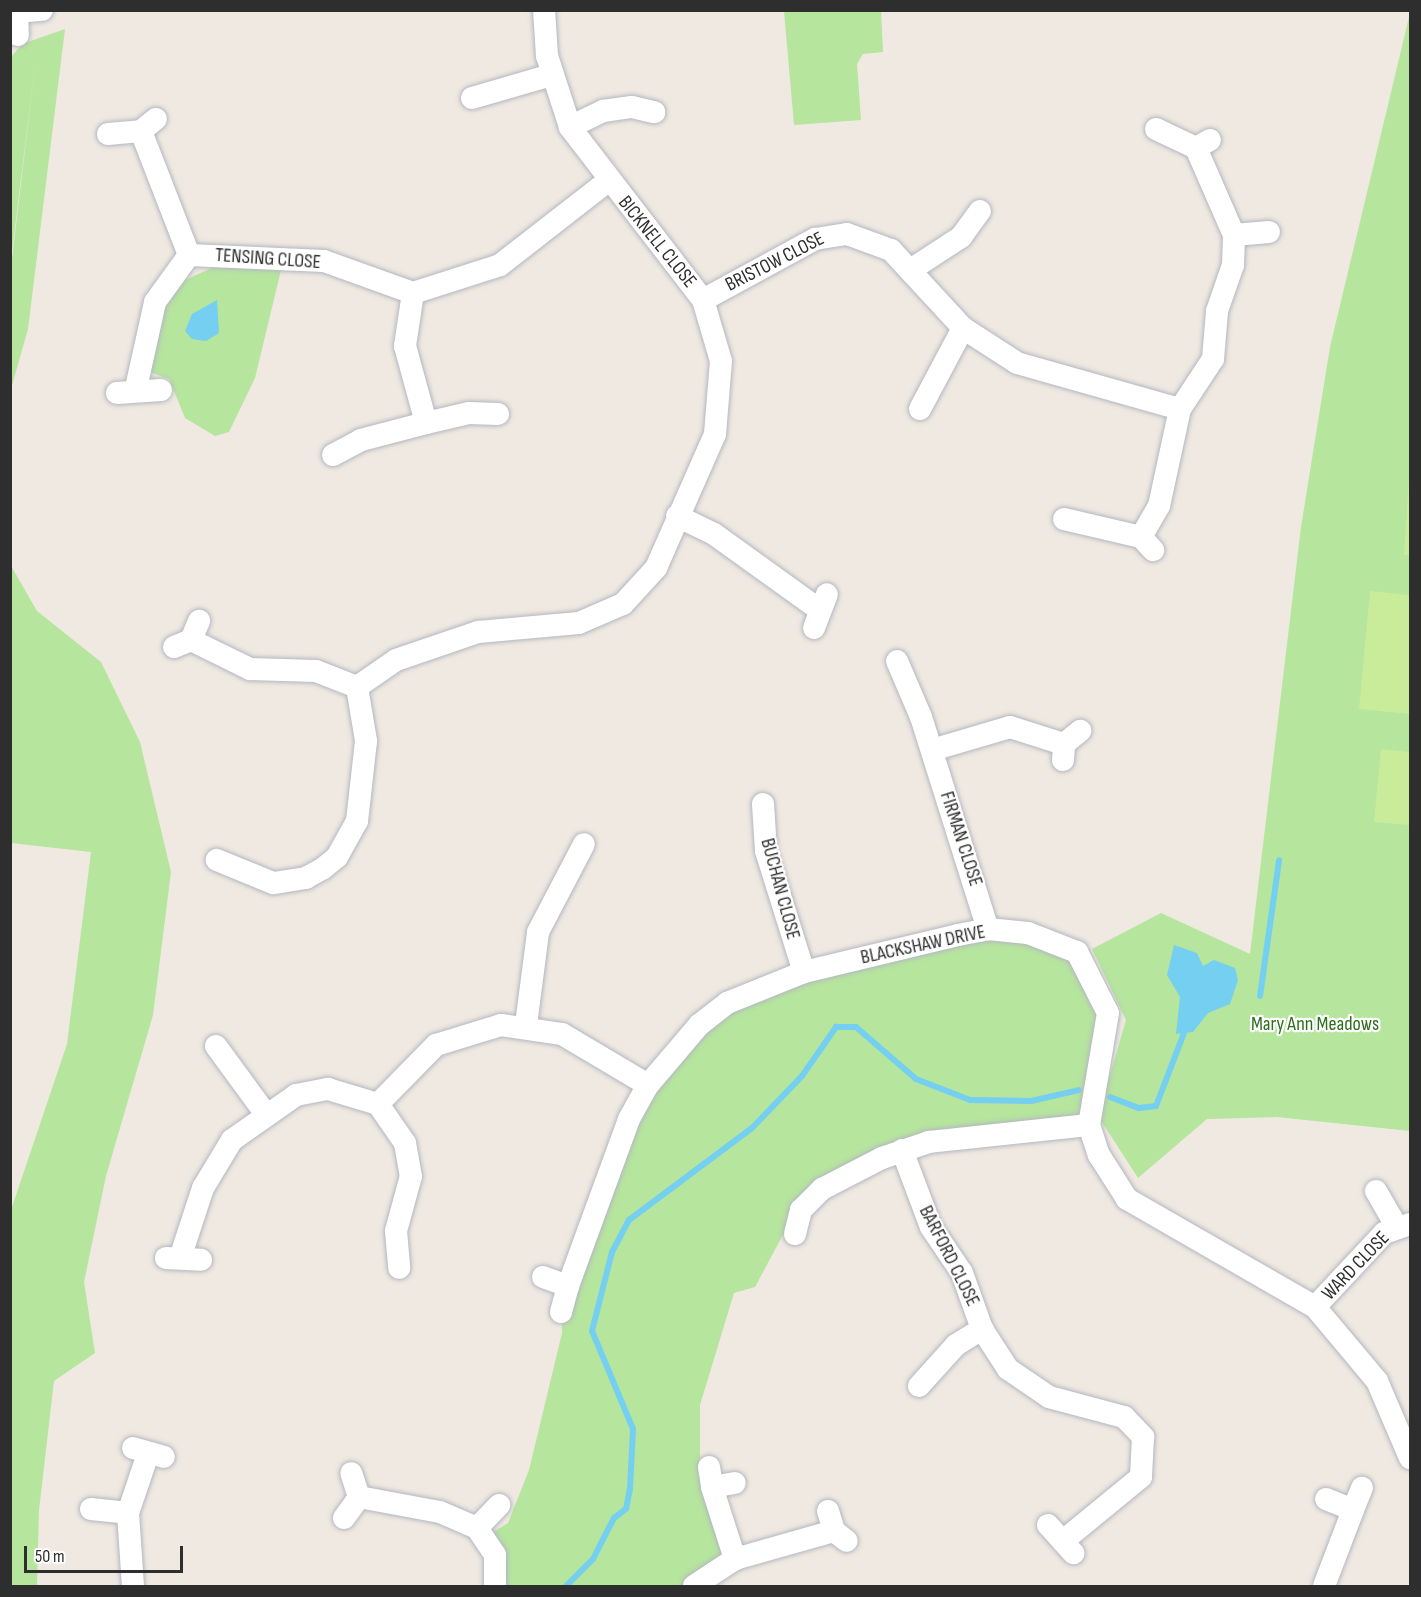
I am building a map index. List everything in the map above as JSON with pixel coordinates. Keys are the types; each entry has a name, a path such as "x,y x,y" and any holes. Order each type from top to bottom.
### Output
{"street":[{"path":"18,35 17,11 42,10"},
{"name":"BICKNELL CLOSE","path":"357,687 396,660 478,632 579,623 609,613 648,580 715,434 722,395 718,345 703,300 667,248 608,181 570,127 551,75 544,10"},
{"path":"472,98 551,75"},
{"path":"570,127 603,111 632,107 654,112"},
{"name":"TENSING CLOSE","path":"108,134 149,125 189,255"},
{"path":"1064,519 1147,544 1159,506 1180,409 1213,359 1217,311 1233,265 1234,235 1203,144 1156,129"},
{"path":"426,423 405,346 413,293 500,265 608,181"},
{"path":"912,269 961,237 980,212"},
{"path":"1234,235 1269,232"},
{"name":"BRISTOW CLOSE","path":"703,300 832,234 878,243 912,269 963,328 1033,369 1180,409"},
{"name":"TENSING CLOSE","path":"189,255 324,261 413,293"},
{"name":"TENSING CLOSE","path":"161,390 127,391 155,302 189,255"},
{"path":"919,412 963,328"},
{"path":"333,455 361,440 426,423 469,413 498,414"},
{"path":"677,516 714,534 820,610"},
{"path":"188,636 250,669 316,670 357,687 366,741 366,780 357,821 337,857 289,883 255,879 215,858"},
{"name":"FIRMAN CLOSE","path":"897,661 906,672 988,929"},
{"path":"932,750 1010,727 1069,745"},
{"name":"BUCHAN CLOSE","path":"763,802 766,851 804,972"},
{"path":"526,1025 538,932 584,841"},
{"name":"BLACKSHAW DRIVE","path":"561,1312 568,1286 629,1119 648,1085 699,1025 727,1003 804,972 988,929 1053,940 1077,952 1091,971 1108,1013 1108,1033 1089,1125"},
{"path":"378,1104 436,1045 478,1028 526,1025 582,1044 648,1085"},
{"path":"216,1046 265,1113"},
{"path":"183,1258 203,1188 232,1140 265,1113 311,1090 343,1091 378,1104 410,1159 409,1186 396,1232 400,1271"},
{"path":"796,1239 801,1210 822,1189 851,1170 903,1150 1089,1125 1099,1155 1127,1199 1315,1307 1377,1381 1405,1430 1410,1458"},
{"name":"BARFORD CLOSE","path":"903,1150 931,1227 969,1285 982,1329 1022,1383 1049,1397 1124,1417 1143,1437 1141,1477 1061,1540"},
{"name":"WARD CLOSE","path":"1315,1307 1403,1224 1376,1191"},
{"path":"543,1277 568,1286"},
{"name":"BARFORD CLOSE","path":"917,1387 956,1345 982,1329"},
{"path":"133,1587 128,1513 148,1454"},
{"path":"351,1473 359,1497"},
{"path":"735,1483 710,1477 735,1559"},
{"path":"1324,1587 1362,1488"},
{"path":"344,1518 359,1497"},
{"path":"359,1497 440,1512 477,1528 495,1555 495,1587"},
{"path":"1326,1499 1353,1510"},
{"path":"477,1528 499,1505"},
{"path":"91,1509 128,1513"},
{"path":"694,1587 735,1559 836,1528"}],"green space":[{"path":"784,11 881,11 883,52 863,54 857,64 861,120 794,125"},
{"name":"Mary Ann Meadows","path":"1410,13 1410,1131 1277,1117 1207,1119 1138,1178 1098,1116 1126,1020 1092,949 1161,913 1250,954 1301,527 1330,347"},
{"path":"65,29 28,329 11,389 11,267 36,57 11,260 11,57 22,44"},
{"path":"218,265 282,266 255,378 229,432 215,436 185,418 169,379 149,372 161,312 183,281"},
{"path":"1410,465 1410,555 1404,555"},
{"path":"10,564 37,611 101,662 140,742 171,872 153,1015 106,1176 84,1282 95,1353 54,1381 39,1510 37,1586 11,1586 11,1210 67,1044 91,852 11,843"},
{"path":"1370,591 1410,595 1410,714 1359,709"},
{"path":"1381,749 1410,752 1410,825 1374,822"},
{"path":"988,929 1053,940 1091,971 1108,1013 1089,1125 906,1157 822,1189 785,1231 755,1287 734,1293 700,1405 700,1471 735,1559 696,1586 494,1586 493,1532 508,1523 529,1470 562,1333 562,1294 629,1119 699,1025 804,972"}],"water":[{"path":"217,300 219,333 206,341 192,339 185,331 192,314"},
{"path":"1174,945 1197,953 1203,966 1214,960 1235,968 1238,980 1230,1004 1208,1013 1193,1032 1176,1034 1180,997 1167,975"}],"waterway":[{"path":"1260,996 1279,860"},
{"path":"566,1586 593,1559 614,1518 626,1509 630,1489 633,1429 592,1331 612,1252 629,1220 752,1128 802,1076 836,1027 856,1027 916,1079 970,1100 1031,1101 1079,1090"},
{"path":"1110,1097 1139,1108 1156,1106 1184,1033"}]}
